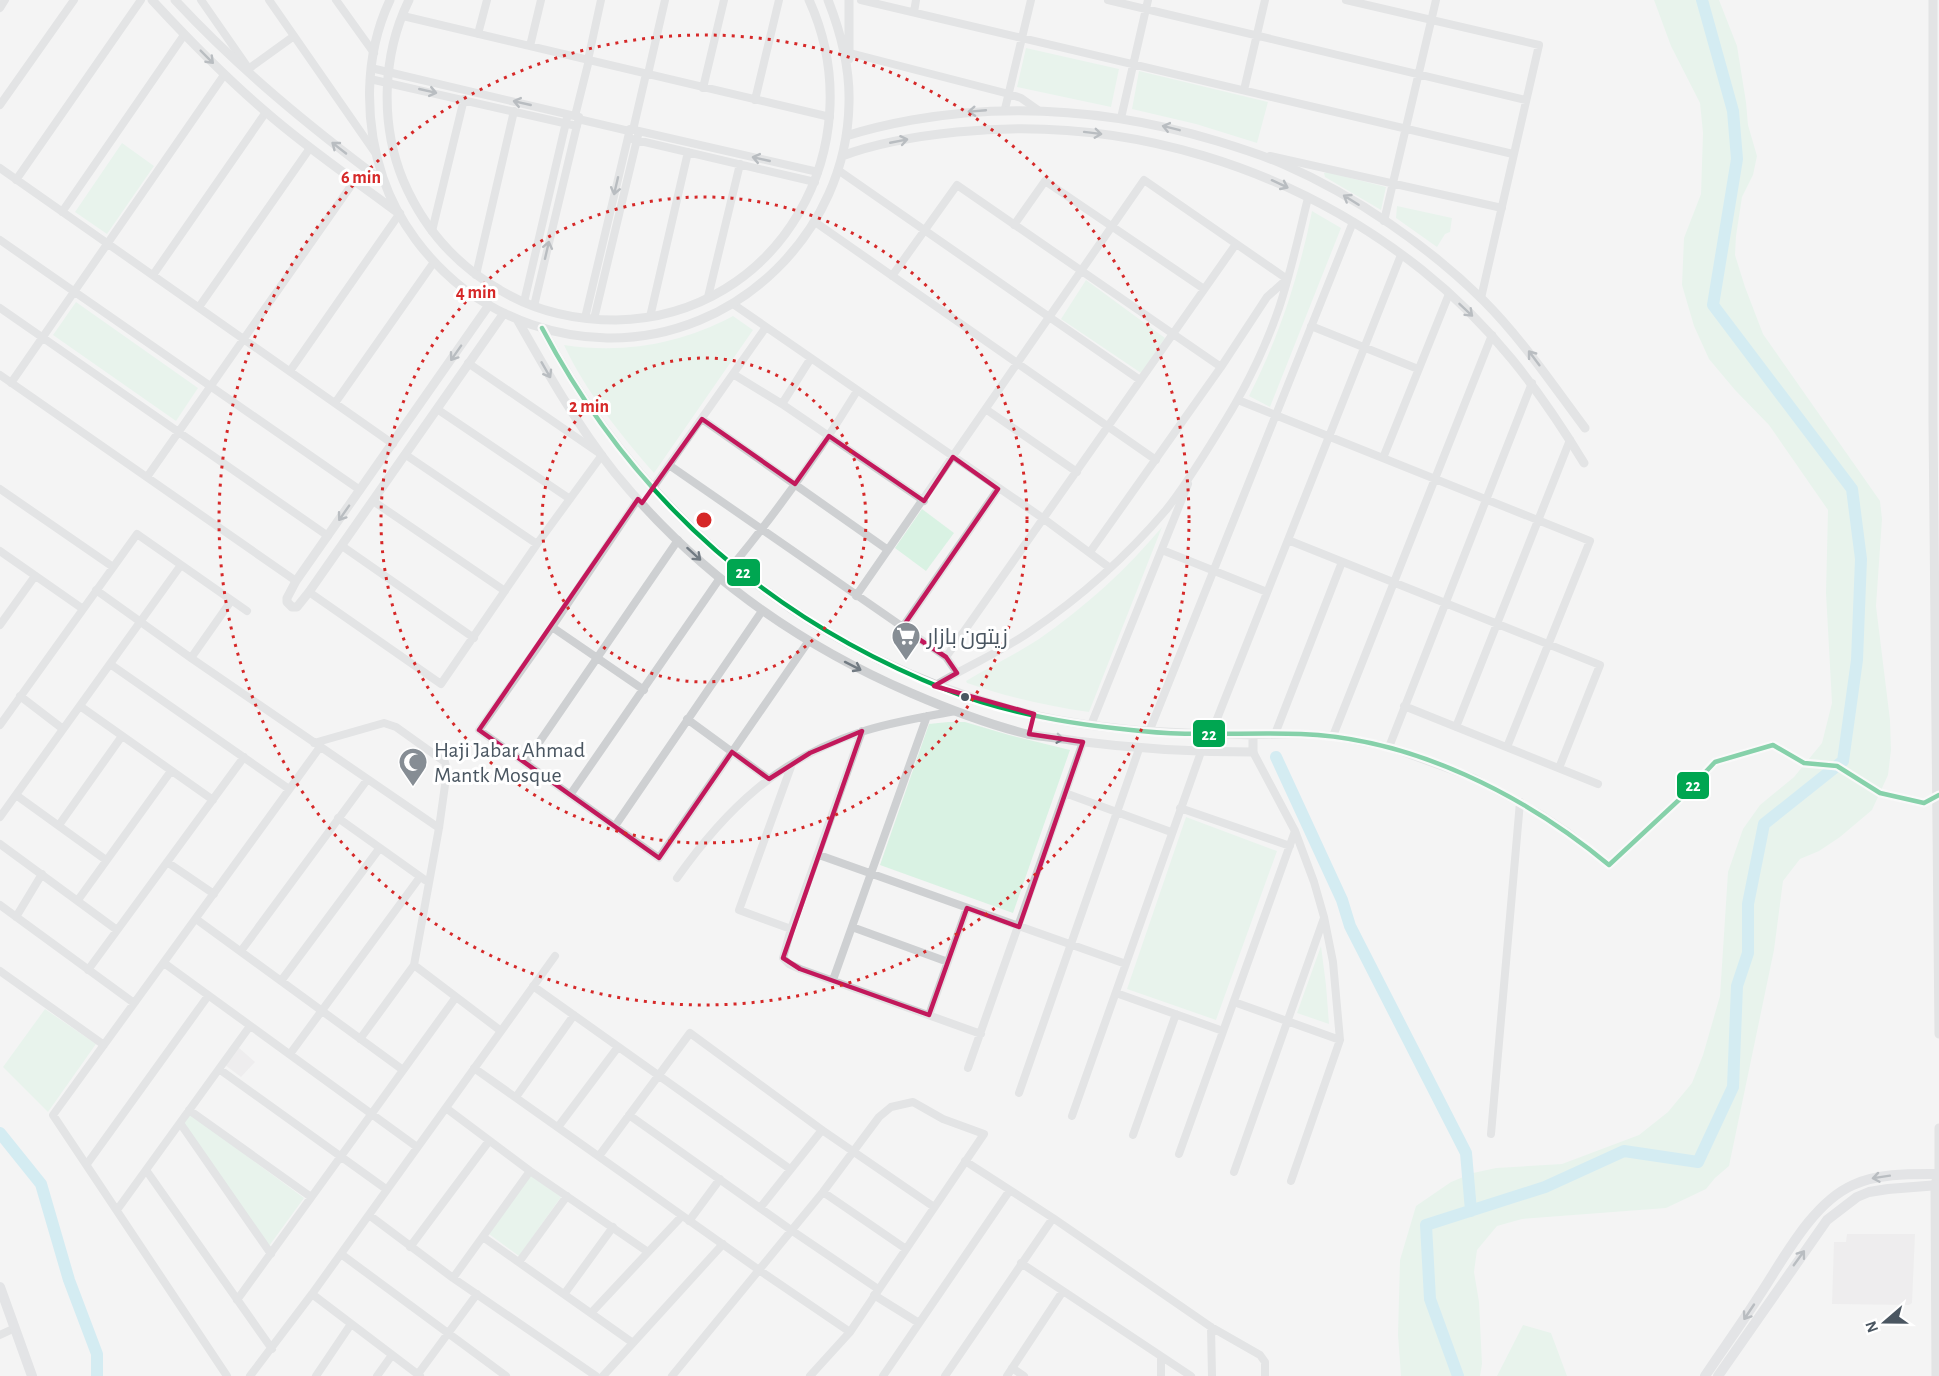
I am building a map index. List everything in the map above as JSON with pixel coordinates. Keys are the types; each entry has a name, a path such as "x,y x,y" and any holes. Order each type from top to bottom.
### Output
{"main road":[{"path":"1705,1376 1780,1262 1833,1196 1852,1185 1889,1176 1938,1180"},
{"path":"1718,1376 1827,1220 1857,1197 1869,1192 1938,1180"},
{"path":"0,1290 32,1376"}],"street":[{"path":"0,8 5,0"},
{"path":"0,105 74,0"},
{"path":"16,180 141,0"},
{"path":"152,0 224,75 266,112 310,148 400,213"},
{"path":"175,0 291,111 385,183"},
{"path":"201,0 247,70"},
{"path":"269,0 376,154"},
{"path":"336,0 374,53"},
{"path":"390,0 380,26 371,69 370,112 376,154 385,183 400,213 417,241 457,283 489,305 517,319 569,334 598,338 636,337 674,330 733,304 773,274 799,245 815,222 828,196 842,156 849,103 851,3 830,3 842,41 848,73"},
{"path":"409,0 392,50 388,76 388,123 395,154 409,192 432,231 450,252 477,275 495,288 524,302 554,313 590,319 626,320 674,311 708,297 739,279 775,246 803,207 817,177 828,138 831,88 824,39 809,0"},
{"path":"478,34 487,0"},
{"path":"530,46 541,0"},
{"path":"534,306 601,0"},
{"path":"590,319 632,133 666,0"},
{"path":"704,88 724,0"},
{"path":"755,100 778,0"},
{"path":"861,0 1513,154"},
{"path":"914,12 916,0"},
{"path":"1005,109 1031,0"},
{"path":"1108,0 1526,100"},
{"path":"1120,118 1148,0"},
{"path":"1244,90 1265,0"},
{"path":"1346,0 1378,4 1432,20 1539,45 1481,298"},
{"path":"1384,221 1436,0"},
{"path":"1933,0 1936,37 1939,1034"},
{"path":"403,16 830,117"},
{"path":"62,212 184,35"},
{"path":"247,70 294,36"},
{"path":"850,53 1009,94 1021,98 1038,110"},
{"path":"371,69 464,99 566,123 575,119"},
{"path":"11,383 224,75"},
{"path":"370,79 388,76 817,177"},
{"path":"432,231 464,99"},
{"path":"846,136 876,127 936,116 1005,109 1061,111 1161,125 1256,153 1394,182 1502,208"},
{"path":"281,124 291,111"},
{"path":"477,275 514,111"},
{"path":"1059,129 1061,111"},
{"path":"153,276 266,112"},
{"path":"524,302 566,123"},
{"path":"842,156 895,141 936,134 1008,128 1059,129 1135,139 1188,151 1249,170 1353,222 1423,271 1492,335 1514,359 1556,417 1584,463"},
{"path":"632,133 637,140 740,164 817,177"},
{"path":"590,319 637,140"},
{"path":"199,307 310,148"},
{"path":"650,316 688,152"},
{"path":"1256,153 1317,180 1384,221 1433,257 1481,298 1503,321 1529,351 1585,428"},
{"path":"708,297 740,164"},
{"path":"0,168 393,444"},
{"path":"838,170 1140,380"},
{"path":"147,477 355,180"},
{"path":"856,596 987,410 1144,180 1287,279 1267,297 1221,367 1090,552"},
{"path":"1014,225 1046,181 1203,289"},
{"path":"892,276 957,185 1221,367"},
{"path":"936,685 1000,651 1057,612 1110,568 1167,509 1194,472 1238,400 1268,336 1279,308 1308,198"},
{"path":"290,371 400,213"},
{"path":"815,222 1109,425 1156,460"},
{"path":"1149,732 1353,222"},
{"path":"0,240 360,490"},
{"path":"946,657 1236,244"},
{"path":"1211,734 1401,255"},
{"path":"1423,271 1433,257"},
{"path":"335,403 435,261"},
{"path":"1383,458 1449,294"},
{"path":"733,304 1044,519 1110,568"},
{"path":"489,305 296,581 286,598 292,607 297,607 309,592 504,313"},
{"path":"0,308 328,536"},
{"path":"517,319 562,398 602,455 638,499 657,520 720,578 762,611 808,642 876,678 955,711 1029,734 1139,749 1253,752"},
{"path":"1311,326 1418,369"},
{"path":"652,489 766,327"},
{"path":"542,328 584,400 611,439 669,507 734,566 762,589 822,629 886,664 936,685 1008,709 1091,725 1149,732 1332,736 1389,747 1474,778 1520,802 1566,831 1609,865 1681,798 1715,762 1773,745 1804,763 1837,766 1880,793 1924,803 1938,795"},
{"path":"1332,736 1492,335"},
{"path":"782,404 811,358"},
{"path":"468,363 602,455"},
{"path":"733,374 782,404 924,501"},
{"path":"0,375 296,581"},
{"path":"1389,747 1532,383"},
{"path":"734,566 829,436 857,391"},
{"path":"1238,400 1590,542 1508,747"},
{"path":"1556,417 1568,406"},
{"path":"437,409 570,499"},
{"path":"987,410 1077,472"},
{"path":"702,419 888,550"},
{"path":"1456,727 1570,440"},
{"path":"406,455 537,544"},
{"path":"309,592 441,684 537,544 602,455"},
{"path":"669,465 946,657 957,672"},
{"path":"1091,725 1194,472"},
{"path":"0,489 113,567"},
{"path":"902,628 998,489"},
{"path":"638,499 479,730 659,858 808,642"},
{"path":"373,501 505,591"},
{"path":"657,520 669,507"},
{"path":"0,725 137,534 247,611"},
{"path":"525,763 678,540"},
{"path":"1288,540 1600,665 1559,768"},
{"path":"342,546 474,638"},
{"path":"1162,550 1267,592"},
{"path":"0,551 83,609"},
{"path":"1275,734 1342,562"},
{"path":"0,817 181,565"},
{"path":"0,625 3,615 35,576"},
{"path":"570,795 720,578"},
{"path":"96,590 439,828"},
{"path":"191,658 231,601"},
{"path":"615,826 762,611"},
{"path":"552,627 644,690"},
{"path":"110,664 290,789"},
{"path":"20,696 63,729"},
{"path":"80,706 213,800"},
{"path":"1404,706 1598,784"},
{"path":"677,878 714,828 734,808 769,779 810,753 862,731 955,711"},
{"path":"1029,734 1034,714"},
{"path":"833,980 927,716"},
{"path":"687,719 769,779"},
{"path":"227,1376 53,1115 290,789 317,745 384,723 396,727 444,762 447,771 414,965 360,1039"},
{"path":"862,731 791,929 783,955 784,961 800,969 981,1034"},
{"path":"1253,735 1253,752 1295,831 1324,917 1333,962 1340,1040 1291,1181"},
{"path":"59,825 122,736"},
{"path":"968,1068 1020,927 1083,742"},
{"path":"1019,1093 1139,749"},
{"path":"1072,1116 1201,752"},
{"path":"88,970 244,757"},
{"path":"791,929 740,910 792,764"},
{"path":"78,900 171,771"},
{"path":"241,951 367,780"},
{"path":"1065,793 1171,832"},
{"path":"16,795 106,860"},
{"path":"1491,1134 1520,802"},
{"path":"1180,808 1290,846"},
{"path":"338,818 429,884"},
{"path":"1179,1154 1295,831"},
{"path":"0,844 117,930"},
{"path":"281,981 379,849"},
{"path":"819,855 1126,964"},
{"path":"167,862 213,894"},
{"path":"16,917 42,874"},
{"path":"290,1054 420,877"},
{"path":"0,905 134,1003"},
{"path":"929,1015 967,908"},
{"path":"1234,1172 1324,917"},
{"path":"196,919 403,1070"},
{"path":"852,927 948,962"},
{"path":"250,1376 312,1294 555,956"},
{"path":"164,963 417,1147"},
{"path":"414,965 501,1031"},
{"path":"0,971 104,1045"},
{"path":"533,986 790,1169"},
{"path":"1116,993 1223,1031"},
{"path":"87,1164 208,996"},
{"path":"237,1300 456,997"},
{"path":"1234,1002 1340,1040"},
{"path":"1133,1136 1176,1014"},
{"path":"516,1097 574,1016"},
{"path":"117,1210 250,1026"},
{"path":"599,1156 690,1033 822,1130 934,1207"},
{"path":"558,1127 618,1047"},
{"path":"219,1068 387,1189"},
{"path":"474,1068 850,1332"},
{"path":"672,1376 823,1192 879,1117 891,1107 913,1102 943,1119 984,1134 850,1332 810,1376"},
{"path":"446,1108 489,1142 648,1252"},
{"path":"189,1110 311,1197"},
{"path":"629,1115 919,1323"},
{"path":"180,1123 271,1254"},
{"path":"1936,1376 1939,1128"},
{"path":"760,1208 822,1130"},
{"path":"410,1246 489,1142"},
{"path":"965,1161 1053,1218 1211,1327 1260,1355 1265,1362 1265,1376"},
{"path":"146,1170 272,1349"},
{"path":"453,1278 530,1171"},
{"path":"592,1312 648,1252 686,1219 720,1179"},
{"path":"883,1376 1010,1190"},
{"path":"823,1192 906,1249"},
{"path":"519,1262 567,1196"},
{"path":"369,1215 453,1278 596,1376"},
{"path":"945,1376 1053,1218"},
{"path":"565,1293 613,1227"},
{"path":"483,1237 633,1343"},
{"path":"603,1376 723,1244"},
{"path":"341,1254 506,1376"},
{"path":"1021,1263 1191,1376"},
{"path":"1006,1376 1063,1292"},
{"path":"312,1294 419,1375 477,1294"},
{"path":"316,1376 351,1324"},
{"path":"1211,1327 1212,1376"},
{"path":"0,1335 15,1328"},
{"path":"377,1376 392,1354"},
{"path":"1161,1357 1161,1376"},
{"path":"1012,1368 1024,1376"}],"highlighted area":[{"path":"702,419 795,484 829,436 924,501 953,457 998,489 902,628 946,657 957,673 934,686 1034,714 1029,734 1083,742 1019,927 967,908 929,1015 800,969 783,958 862,731 810,753 769,779 732,752 659,858 479,730 638,499 642,503"}],"shaded area":[{"path":"238,1047 255,1062 241,1077 225,1065"},
{"path":"1847,1234 1915,1234 1912,1303 1909,1305 1832,1304 1834,1242 1846,1242"}],"green space":[{"path":"1654,0 1719,0 1737,46 1748,125 1757,156 1753,175 1742,197 1736,236 1735,255 1745,287 1763,334 1880,501 1882,519 1876,606 1890,720 1891,750 1888,775 1872,810 1840,837 1819,851 1800,859 1783,881 1774,950 1729,1166 1706,1189 1666,1208 1522,1219 1497,1226 1477,1250 1474,1272 1479,1302 1482,1364 1480,1376 1401,1376 1398,1335 1400,1260 1416,1206 1451,1182 1473,1173 1496,1168 1562,1164 1639,1135 1668,1112 1692,1083 1703,1055 1720,996 1728,872 1743,829 1760,805 1794,777 1822,743 1832,703 1826,593 1828,510 1769,425 1709,359 1694,326 1682,285 1684,238 1701,194 1703,133 1700,103 1671,46"},
{"path":"1026,48 1119,69 1111,107 1017,87"},
{"path":"1139,71 1268,102 1257,143 1196,124 1132,109"},
{"path":"122,143 154,166 107,234 75,212"},
{"path":"1324,173 1386,187 1381,210 1325,177"},
{"path":"1397,206 1452,218 1450,232 1445,234 1437,247 1396,218"},
{"path":"1312,211 1341,228 1270,407 1249,396 1270,351 1287,306"},
{"path":"1086,280 1165,338 1141,373 1061,319"},
{"path":"76,302 198,388 176,421 53,335"},
{"path":"733,316 753,330 654,473 604,412 564,345 608,348 651,344 693,334"},
{"path":"922,509 954,533 926,571 895,548"},
{"path":"1162,527 1089,712 1027,701 967,683 966,681 1039,639 1073,614 1119,573"},
{"path":"965,722 1070,750 1013,913 880,865 929,724"},
{"path":"1186,817 1277,851 1216,1020 1127,989"},
{"path":"1321,946 1326,985 1329,1024 1297,1013"},
{"path":"45,1009 96,1044 48,1112 3,1067"},
{"path":"190,1114 304,1198 269,1246 182,1123"},
{"path":"530,1175 561,1197 519,1256 489,1234"},
{"path":"1523,1325 1551,1333 1567,1376 1497,1376"}],"waterway":[{"path":"1458,1376 1430,1299 1426,1225 1545,1187 1624,1151 1698,1162 1733,1087 1737,986 1748,953 1748,904 1764,824 1843,761 1857,660 1861,559 1852,489 1713,305 1737,159 1733,111 1702,0"},
{"path":"1276,757 1342,900 1350,926 1466,1153 1471,1211"},
{"path":"0,1133 41,1184 69,1280 97,1354 97,1376"}],"transit line":[{"name":"22","path":"542,328 578,389 618,446 662,499 711,546 764,589 821,627 882,661 969,698 1014,711 1108,728 1174,733 1301,734 1343,738 1384,746 1425,759 1504,794 1576,839 1609,865 1681,798 1715,762 1773,745 1804,763 1837,766 1880,793 1924,803 1939,795"}],"place":[{"name":"زيتون بازار","path":"906,662"},
{"name":"Haji Jabar Ahmad Mantk Mosque","path":"413,788"}]}
